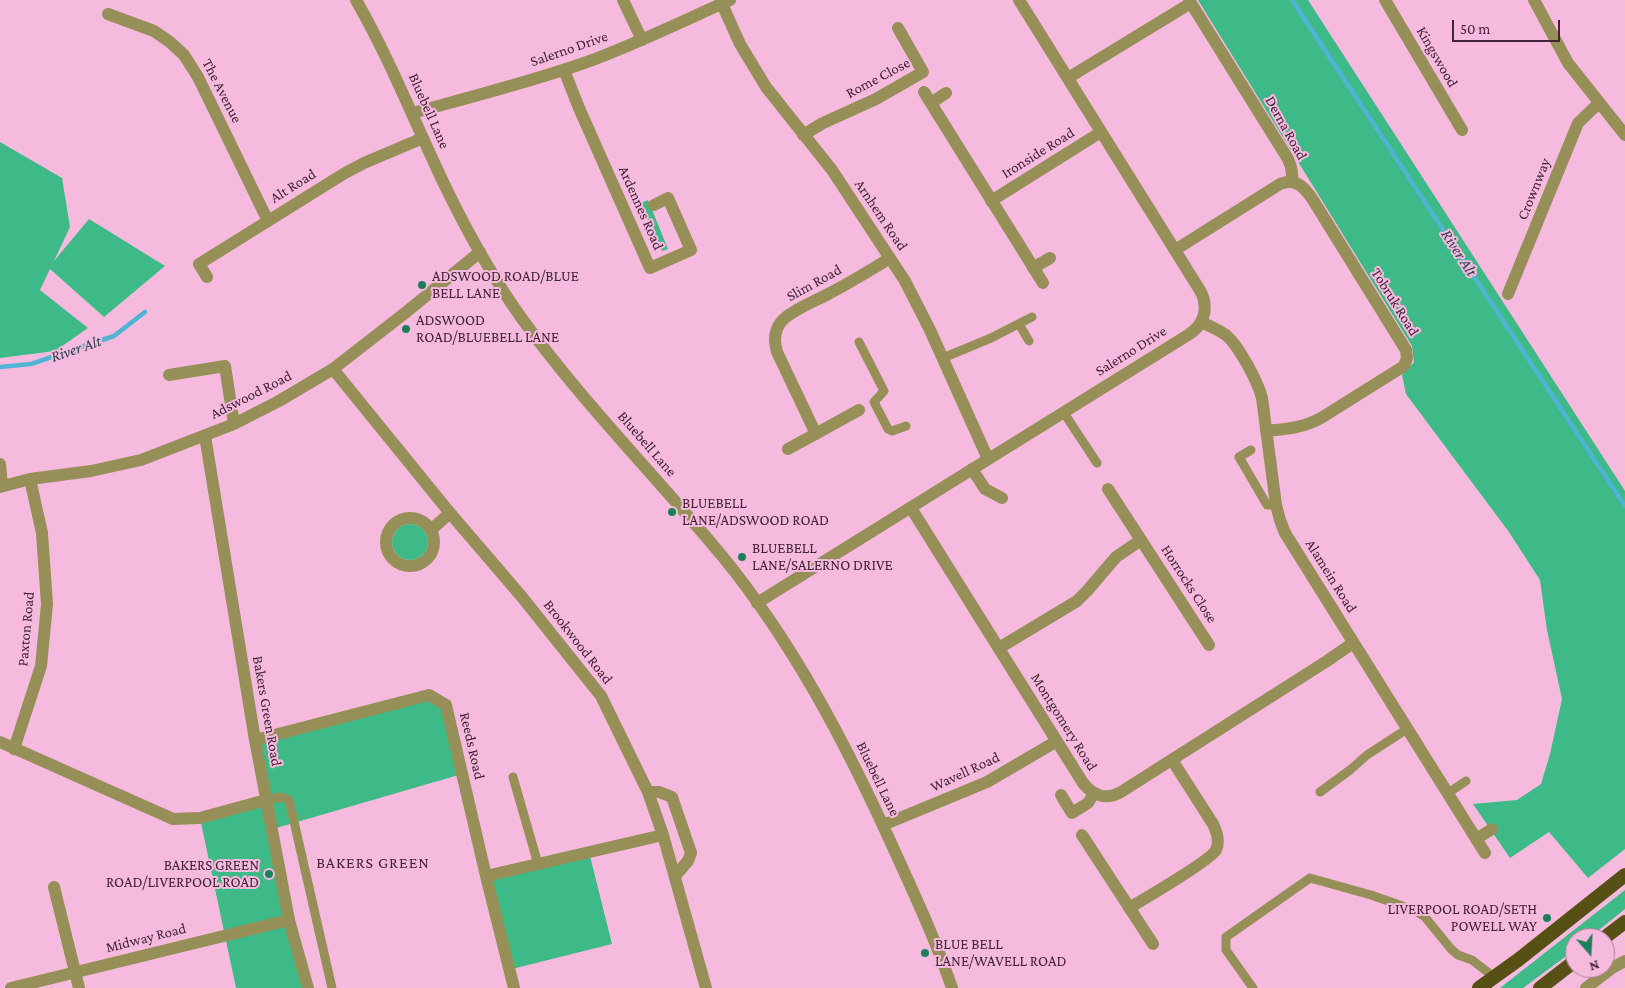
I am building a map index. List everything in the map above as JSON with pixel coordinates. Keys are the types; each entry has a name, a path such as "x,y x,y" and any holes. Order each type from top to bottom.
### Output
{"highway":[{"path":"1479,988 1625,875"},
{"path":"1615,930 1625,922"},
{"path":"1540,988 1565,969"}],"street":[{"name":"Bluebell Lane","path":"356,0 380,43 459,214 510,301 579,390 723,557 757,603 815,692 857,770 929,924 952,988"},
{"path":"623,0 642,40"},
{"path":"1019,0 1203,298 1205,308 1202,322"},
{"name":"Kingswood","path":"1385,0 1462,130"},
{"path":"1534,0 1568,63 1625,135"},
{"path":"1068,78 1190,1"},
{"name":"Derna Road","path":"1175,250 1280,184 1293,182 1288,159 1190,1"},
{"name":"Salerno Drive","path":"412,113 564,70 642,40 726,2"},
{"name":"Arnhem Road","path":"726,2 740,44 757,73 776,101 832,170 890,258 916,302 988,459"},
{"name":"The Avenue","path":"108,14 154,31 184,54 198,78 268,221"},
{"name":"Rome Close","path":"803,135 818,126 876,100 923,72 898,28"},
{"name":"Ardennes Road","path":"564,70 650,268 690,250 673,196 654,205"},
{"path":"924,92 1043,283"},
{"path":"931,103 946,93"},
{"name":"Crownway","path":"1508,294 1578,123 1599,103"},
{"name":"Ironside Road","path":"991,201 1101,132"},
{"name":"Alt Road","path":"207,277 199,264 354,167 424,138"},
{"name":"Tobruk Road","path":"1266,431 1297,428 1315,422 1400,369 1405,364 1407,358 1405,348 1313,200 1302,186 1293,182"},
{"name":"Adswood Road","path":"1,487 30,479 91,471 141,460 234,424 279,401 333,368 406,313 480,252"},
{"name":"Slim Road","path":"816,434 777,352 775,342 778,327 784,319 793,313 890,258"},
{"path":"1033,268 1050,258"},
{"name":"Salerno Drive","path":"757,603 1064,413 1192,332 1202,322"},
{"name":"Alamein Road","path":"1202,322 1230,338 1252,374 1262,398 1276,505 1286,533 1485,853"},
{"path":"169,375 225,366 234,424"},
{"name":"Brookwood Road","path":"333,368 601,696 648,792 664,835 706,988"},
{"path":"788,449 859,410"},
{"name":"Bakers Green Road","path":"205,436 266,800 289,920 308,988"},
{"path":"0,464 1,487"},
{"path":"972,469 985,489 1002,498"},
{"name":"Paxton Road","path":"14,748 41,666 47,604 42,533 30,479"},
{"name":"Horrocks Close","path":"1108,489 1209,645"},
{"name":"Montgomery Road","path":"912,508 1083,783 1094,793 1102,796 1117,794 1354,643"},
{"path":"432,530 450,513"},
{"name":"Horrocks Close","path":"999,648 1077,601 1116,557 1141,540"},
{"name":"Reeds Road","path":"255,740 429,695 446,705 514,988"},
{"name":"Wavell Road","path":"883,825 987,782 1057,741"},
{"path":"0,742 173,820 200,818 266,800"},
{"path":"1129,908 1213,854 1218,844 1213,824 1172,760"},
{"path":"648,792 659,792 672,796 691,853 688,860 675,876"},
{"path":"1061,795 1072,813 1088,802 1094,793"},
{"path":"1476,839 1492,829"},
{"path":"486,876 664,835"},
{"path":"1082,835 1153,944"},
{"path":"54,887 79,988"},
{"name":"Midway Road","path":"11,988 289,920"},
{"path":"1586,988 1612,968 1625,961"}],"lane":[{"path":"943,358 991,338 1032,317"},
{"path":"1019,324 1029,341"},
{"path":"859,342 884,391 874,402 859,410"},
{"path":"874,402 888,429 892,430 906,426"},
{"path":"1064,413 1097,463"},
{"path":"1251,450 1239,457 1267,505 1276,505"},
{"path":"1320,792 1367,755 1407,729"},
{"path":"513,777 538,864"},
{"path":"1448,793 1466,782"},
{"path":"266,800 281,797 288,799 290,804 332,988"},
{"path":"1253,988 1226,950 1226,937 1310,878 1371,894 1414,910 1425,917 1458,955 1472,960 1494,977"}],"green space":[{"path":"1198,0 1308,0 1625,491 1625,849 1588,878 1549,832 1510,858 1473,804 1517,800 1541,784 1550,754 1562,699 1547,630 1540,580 1509,532 1406,394 1402,375 1414,362 1412,346"},
{"path":"0,142 62,178 70,227 54,261 89,219 165,266 104,317 50,269 40,290 88,328 55,351 0,358"},
{"path":"648,200 668,249 662,251 641,203"},
{"path":"410,524 417,525 423,529 427,535 427,549 423,555 417,559 410,560 403,559 397,555 393,549 392,542 393,535 397,529 403,525"},
{"path":"429,695 446,705 462,774 273,829 311,988 236,988 200,818 266,800 255,740"},
{"path":"589,852 612,944 508,970 486,876"},
{"path":"1625,890 1625,909 1601,928 1577,928"},
{"path":"1565,937 1565,957 1523,988 1500,988"}],"waterway":[{"name":"River Alt","path":"1292,0 1625,506"},
{"name":"River Alt","path":"0,367 31,364 114,336 145,312"}],"place":[{"name":"ADSWOOD ROAD/BLUE BELL LANE","path":"422,285"},
{"name":"ADSWOOD ROAD/BLUEBELL LANE","path":"406,329"},
{"name":"BLUEBELL LANE/ADSWOOD ROAD","path":"672,512"},
{"name":"BLUEBELL LANE/SALERNO DRIVE","path":"742,557"},
{"name":"BAKERS GREEN ROAD/LIVERPOOL ROAD","path":"269,874"},
{"name":"LIVERPOOL ROAD/SETH POWELL WAY","path":"1547,918"},
{"name":"BLUE BELL LANE/WAVELL ROAD","path":"925,953"}],"district":[{"name":"BAKERS GREEN","path":"373,863"}]}
